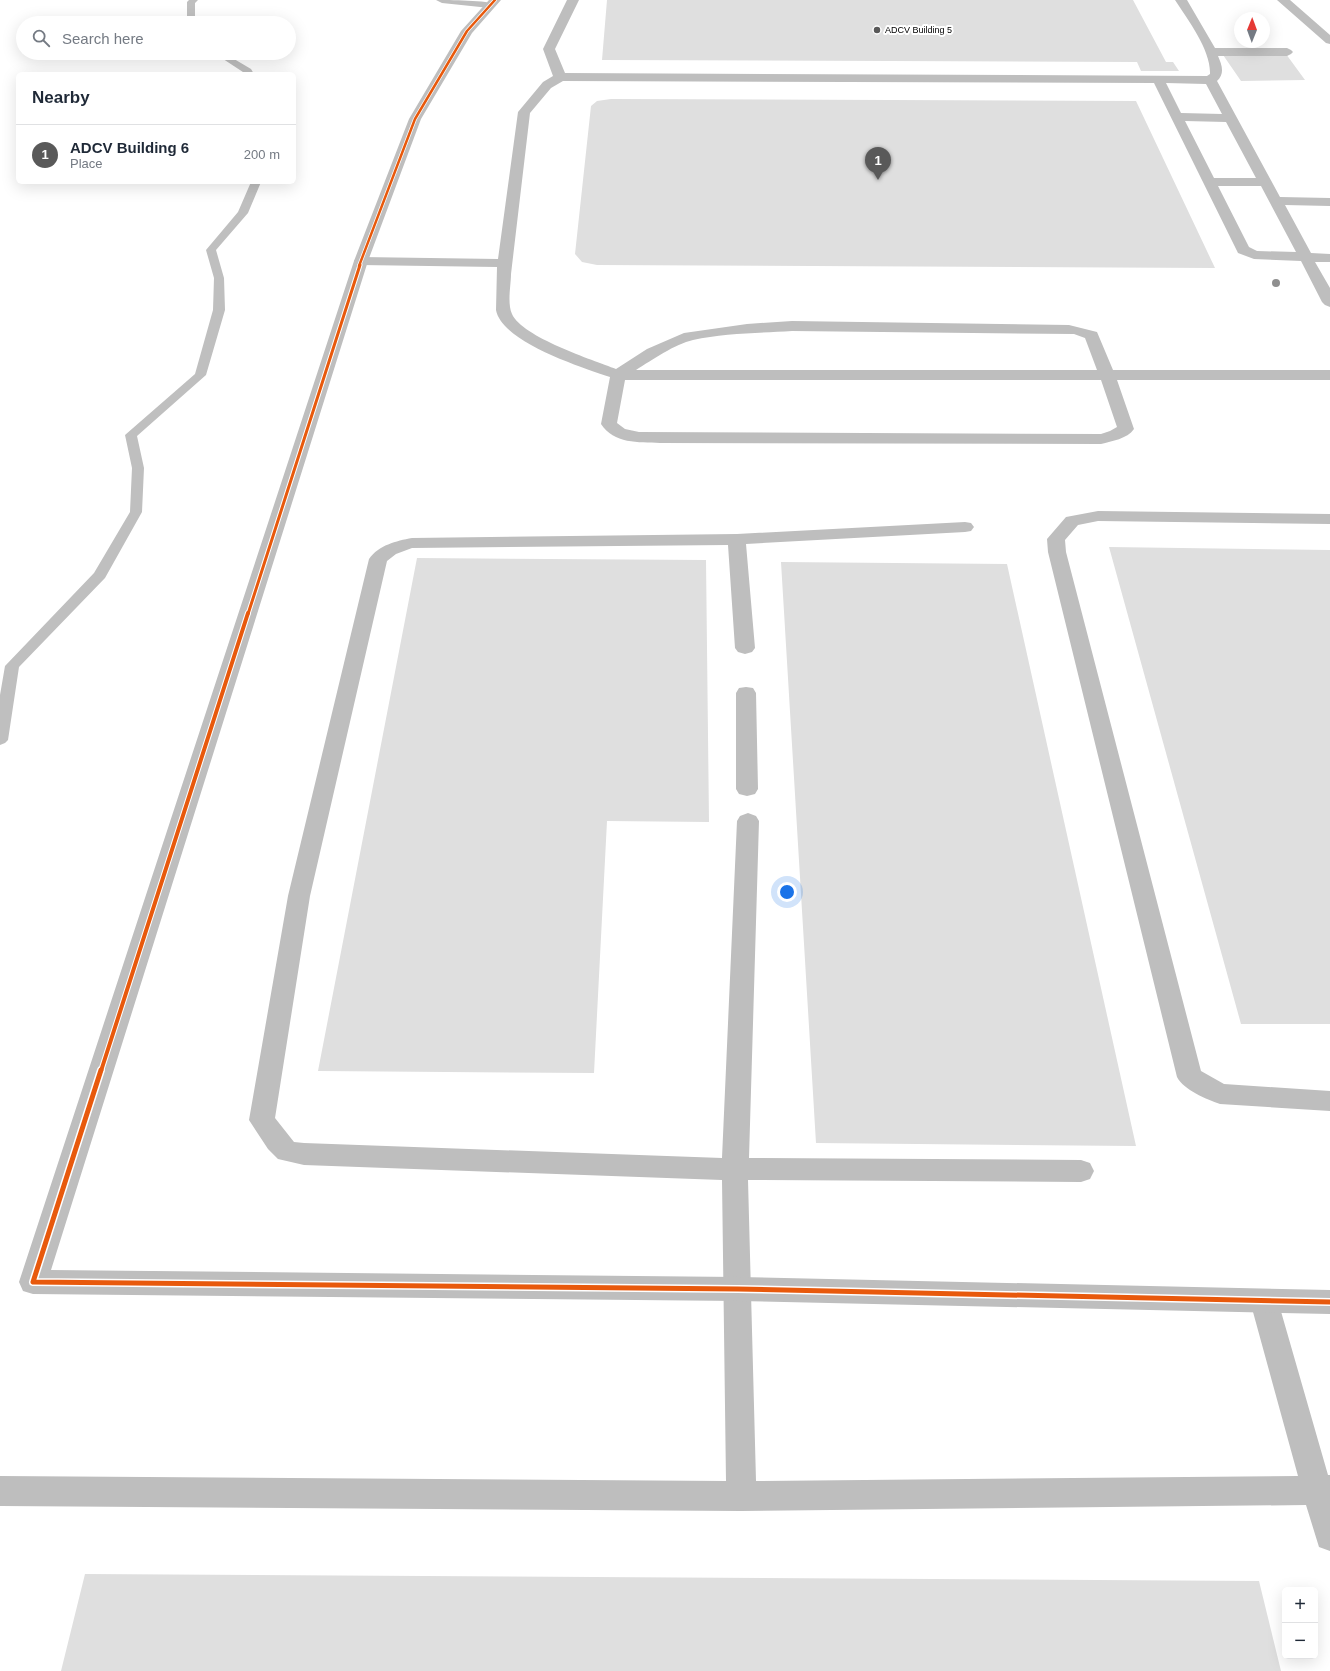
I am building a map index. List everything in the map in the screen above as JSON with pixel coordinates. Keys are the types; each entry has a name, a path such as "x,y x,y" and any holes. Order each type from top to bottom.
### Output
{"street":[{"path":"442,0 492,2"},
{"path":"560,77 550,49 573,0"},
{"path":"1181,0 1215,61 1217,72 1215,77 1210,80 560,77 547,85 524,112 505,263 503,312 507,320 524,334 541,344 618,376 1330,375"},
{"path":"1283,0 1330,41"},
{"path":"492,2 459,44 415,119 361,261 33,1282 738,1289 1330,1302"},
{"path":"1211,52 1287,52"},
{"path":"1158,79 1243,250 1254,255 1330,258"},
{"path":"1210,80 1330,302"},
{"path":"1176,117 1231,118"},
{"path":"1209,182 1265,182"},
{"path":"1275,201 1330,202"},
{"path":"361,261 505,263"},
{"path":"800,326 1080,330 1092,335 1108,376 1126,429 1109,438 660,438 632,437 613,430 609,424 618,376 653,352 689,336 747,329 800,326"},
{"path":"1330,518 1098,516 1072,521 1056,539 1057,552 1190,1077 1220,1094 1330,1101"},
{"path":"965,527 737,539 412,543 395,547 378,559 299,896 262,1120 277,1141 287,1151 304,1154 735,1169 1081,1171"},
{"path":"737,539 745,648"},
{"path":"746,693 747,789"},
{"path":"741,1496 735,1169 748,821"},
{"path":"1264,1301 1323,1490 1330,1536"},
{"path":"0,1491 741,1496 1323,1490"}],"building":[{"name":"ADCV Building 5","path":"607,0 1133,0 1166,62 1173,62 1179,71 1141,71 1137,62 602,60"},
{"path":"1221,52 1286,54 1305,80 1241,81"},
{"path":"611,99 1136,101 1215,268 597,265 582,262 575,254 591,106 597,101"},
{"path":"1109,547 1330,550 1330,1024 1241,1024"},
{"path":"417,558 706,560 709,822 607,821 594,1073 318,1071"},
{"path":"781,562 1007,564 1136,1146 816,1143"},
{"path":"85,1574 1259,1581 1281,1671 61,1671"}],"waterway":[{"path":"191,16 191,2 194,0"},
{"path":"230,60 249,72"},
{"path":"0,740 12,666 100,575 136,512 138,468 131,435 200,375 219,310 219,278 211,250 243,213 255,184"}],"cycle path":[{"path":"495,0 467,31 415,119 361,261 33,1282 738,1289 1330,1302"}],"place":[{"name":"ADCV Building 5","path":"877,30"},
{"name":"ADCV Building 6","path":"878,180"}]}
